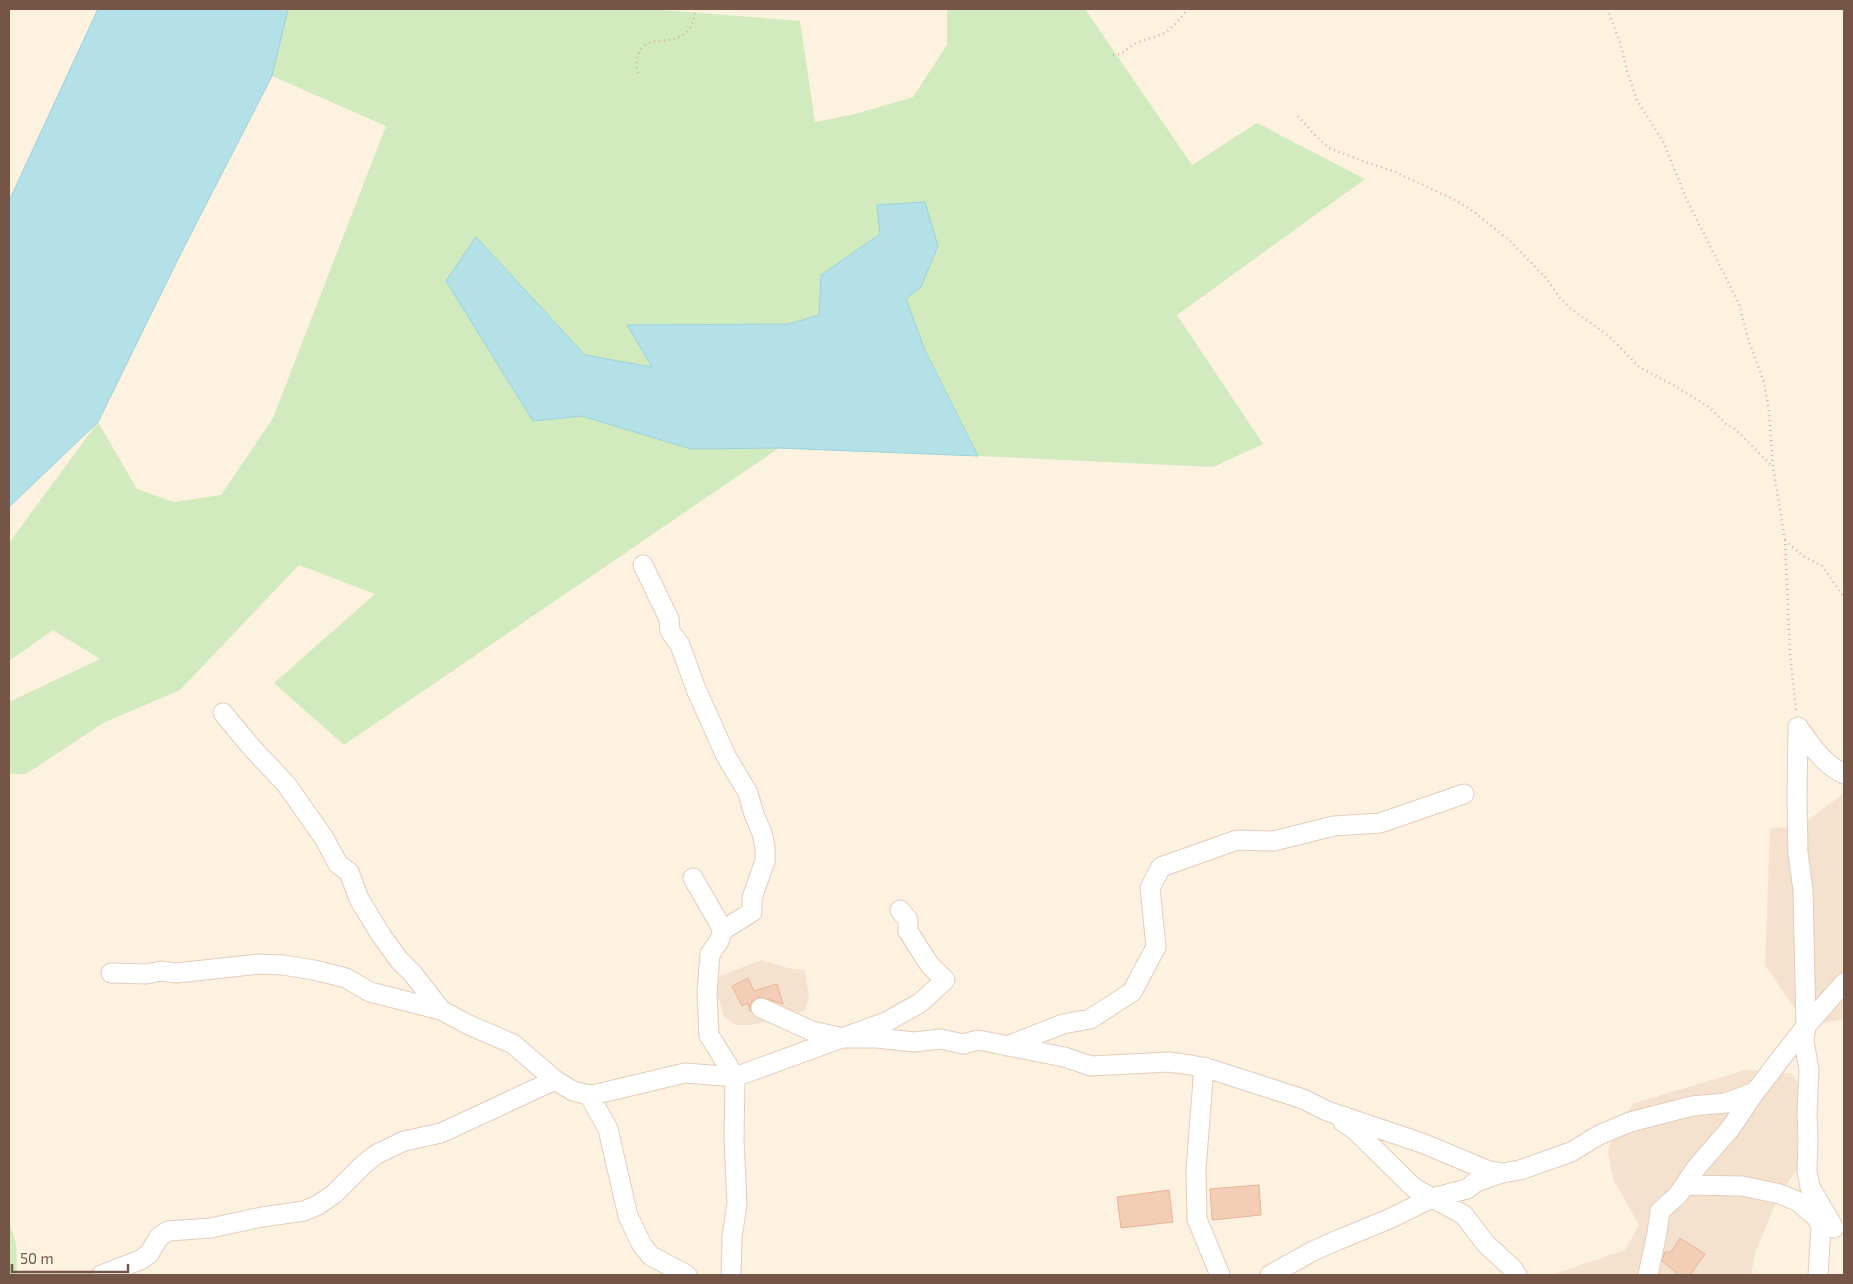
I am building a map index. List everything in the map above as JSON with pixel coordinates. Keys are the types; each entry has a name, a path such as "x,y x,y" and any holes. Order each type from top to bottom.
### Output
{"street":[{"path":"643,565 669,619 670,630 680,645 696,689 726,756 748,793 765,847 765,861 752,898 752,912 723,930 719,941 710,954 707,994 709,1035 735,1077 734,1139 737,1204 732,1237 731,1275"},
{"path":"223,713 252,748 286,784 324,838 338,864 349,872 359,899 381,935 399,960 413,974 441,1010"},
{"path":"1798,727 1823,760 1844,774"},
{"path":"1798,727 1798,853 1803,890 1806,1026 1804,1041 1809,1070 1807,1171 1810,1186 1839,1232"},
{"path":"1007,1046 1063,1024 1090,1019 1132,992 1156,947 1150,888 1161,867 1237,840 1274,841 1334,826 1380,823 1464,794"},
{"path":"693,878 723,930"},
{"path":"112,973 146,974 161,971 176,974 260,964 283,965 314,970 346,978 370,992 441,1010 469,1025 513,1044 555,1080 573,1091 589,1095 685,1073 735,1077 886,1022 920,1003 945,980 930,964 908,930 908,920 900,910"},
{"path":"1648,1275 1660,1210 1678,1195 1696,1168 1730,1129 1755,1092 1806,1026 1844,983"},
{"path":"761,1008 812,1031 843,1038 877,1038 914,1042 941,1038 963,1044 978,1040 1064,1057 1090,1066 1169,1062 1204,1067 1303,1099 1327,1111 1355,1130 1414,1188 1464,1215 1472,1222 1477,1234 1517,1275"},
{"path":"1204,1067 1196,1169 1197,1219 1220,1275"},
{"path":"101,1275 140,1260 149,1254 159,1237 168,1231 211,1228 262,1217 304,1211 318,1205 334,1194 364,1164 377,1154 404,1140 441,1132 555,1080"},
{"path":"1270,1275 1313,1251 1389,1219 1432,1198 1467,1189 1476,1182 1503,1173 1520,1170 1571,1152 1611,1129 1630,1122 1692,1106 1726,1103 1755,1092"},
{"path":"589,1095 608,1129 628,1216 642,1245 651,1256 688,1275"},
{"path":"1327,1111 1422,1143 1489,1171 1503,1173"},
{"path":"1684,1185 1742,1186 1780,1194 1797,1201 1816,1217 1839,1232"},
{"path":"1816,1217 1820,1225 1818,1275"}],"path":[{"path":"638,73 636,65 638,55 644,46 653,41 678,38 688,32 693,25 695,9"},
{"path":"1113,55 1121,54 1131,46 1169,30 1189,9"},
{"path":"1607,9 1620,42 1637,100 1664,143 1685,196 1739,304 1749,342 1764,382 1769,412 1773,467 1785,540 1790,653 1798,727"},
{"path":"1298,116 1329,148 1393,171 1473,211 1510,241 1546,278 1559,297 1572,310 1610,337 1639,368 1673,385 1709,407 1727,425 1734,428 1773,467"},
{"path":"1785,540 1803,556 1822,566 1844,597"}],"shaded area":[{"path":"1844,793 1844,1019 1806,1026 1765,965 1770,828 1799,827"},
{"path":"761,960 788,968 805,970 809,998 805,1011 752,1025 736,1025 724,1017 716,990 720,976"},
{"path":"1746,1070 1791,1073 1808,1097 1807,1155 1780,1194 1756,1250 1751,1275 1551,1275 1625,1250 1639,1225 1613,1179 1608,1152 1617,1126 1634,1103"}],"green space":[{"path":"288,9 650,9 800,21 815,122 855,114 913,97 947,45 947,9 1085,9 1192,165 1257,123 1365,179 1177,315 1263,444 1213,467 978,456 924,348 880,234 821,275 819,315 789,324 627,325 653,367 585,355 476,237 533,421 582,416 691,449 779,448 344,745 274,683 375,594 299,565 180,690 103,723 26,774 9,774 9,702 100,659 53,630 9,661 9,543 98,422 137,489 174,502 221,495 273,418 386,126 272,76"},
{"path":"9,1222 16,1243 17,1275 9,1275"}],"water":[{"path":"98,9 288,9 272,76 180,255 98,422 9,507 9,201"},
{"path":"925,202 938,246 921,287 906,299 924,348 978,456 779,448 691,449 582,416 533,421 446,281 476,237 585,355 652,367 627,325 789,324 819,315 821,275 880,234 877,205"}],"building":[{"path":"748,978 754,991 777,984 783,1004 760,997 751,1003 750,1011 748,1003 742,1006 732,986"},
{"path":"1259,1185 1261,1215 1212,1220 1210,1189"},
{"path":"1169,1190 1173,1222 1121,1228 1117,1197"},
{"path":"1680,1238 1705,1254 1690,1275 1679,1275 1662,1261 1665,1252 1671,1252"}]}
